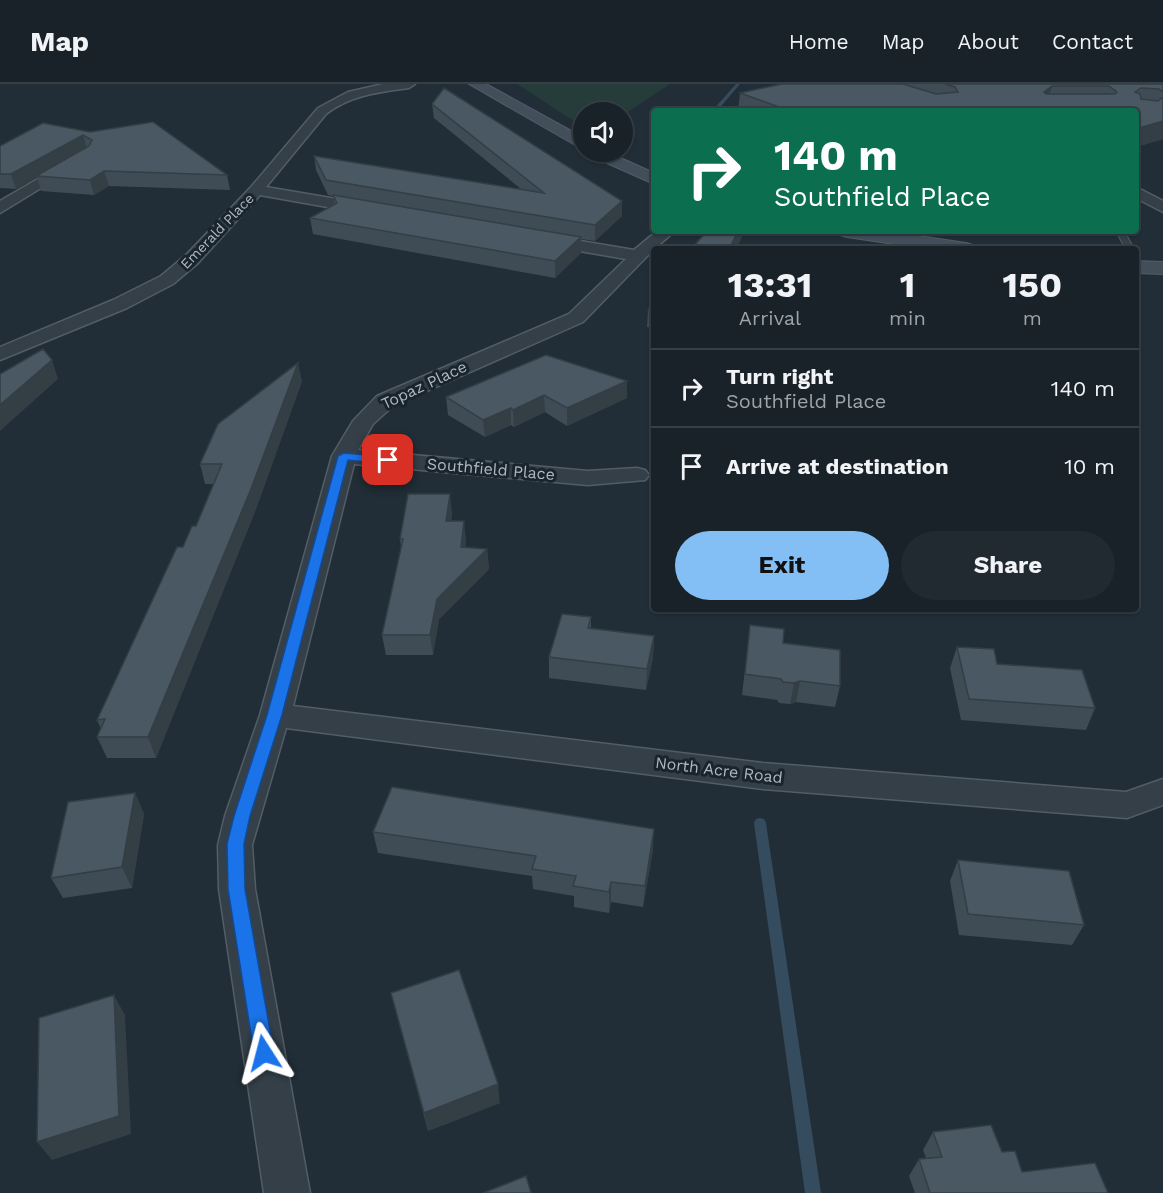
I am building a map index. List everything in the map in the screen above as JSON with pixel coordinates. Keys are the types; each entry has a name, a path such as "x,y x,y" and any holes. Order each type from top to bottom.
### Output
{"main road":[{"path":"476,84 573,139"},
{"path":"500,84 573,138"},
{"path":"617,162 651,178"},
{"path":"867,234 946,246"},
{"path":"1139,264 1163,268"}],"street":[{"name":"Emerald Place","path":"5,347 120,304 167,280 192,259 256,190 322,111 333,102 363,92 410,84"},
{"path":"0,208 87,155"},
{"path":"256,190 393,213"},
{"path":"1139,194 1163,207"},
{"name":"Topaz Place","path":"287,1193 237,889 236,844 242,816 275,715 344,456 358,426 366,416 385,401 576,318 664,234"},
{"path":"532,237 638,256"},
{"name":"Southfield Place","path":"344,456 588,478 637,475"},
{"name":"North Acre Road","path":"275,715 763,776 1127,805 1163,792"}],"green space":[{"path":"517,84 670,84 633,108 633,102 573,102 573,120"}],"building":[{"path":"782,84 903,84 936,94 958,92 955,87 945,84 1163,84 1163,92 1159,89 1141,88 1135,92 1140,94 1141,99 1158,101 1163,97 1163,121 1139,128 1139,108 782,108 740,93","holes":["1052,86 1109,86 1117,92 1115,94 1046,94 1044,92"]},
{"path":"444,88 622,201 595,225 326,180 314,156 544,193 432,104"},
{"path":"153,122 227,175 104,171 90,180 36,176 89,146 92,140 83,135 11,174 0,174 0,146 43,123 90,132"},
{"path":"333,195 581,237 555,261 310,218 337,203"},
{"path":"704,234 736,234 730,246 694,246"},
{"path":"43,349 52,360 0,405 0,374"},
{"path":"546,355 627,381 567,408 544,395 513,410 511,408 483,420 446,397"},
{"path":"298,363 251,489 148,737 97,737 105,719 97,720 177,547 183,547 192,526 196,526 222,464 200,464 218,424"},
{"path":"408,494 450,494 446,521 464,521 461,547 487,549 437,599 430,635 382,635 403,539 400,539"},
{"path":"562,614 591,617 588,628 654,636 647,669 549,657"},
{"path":"750,625 784,629 783,643 840,650 840,686 800,681 783,682 781,679 745,674"},
{"path":"957,647 994,649 997,664 1082,670 1095,708 969,699"},
{"path":"392,787 654,829 645,886 611,882 609,892 573,886 576,876 532,869 536,856 373,832"},
{"path":"135,793 122,867 51,878 68,802"},
{"path":"958,860 1069,871 1084,925 968,914"},
{"path":"459,970 498,1084 424,1113 391,993"},
{"path":"114,995 119,1116 37,1142 39,1018"},
{"path":"991,1125 1002,1152 1015,1151 1022,1172 1095,1163 1108,1193 930,1193 919,1159 942,1157 933,1132"},
{"path":"526,1176 531,1193 483,1193"}],"waterway":[{"path":"717,108 738,84"},
{"path":"760,823 813,1193"}],"route":[{"path":"264,1053 237,889 236,844 242,816 275,715 344,456 388,460"}]}
